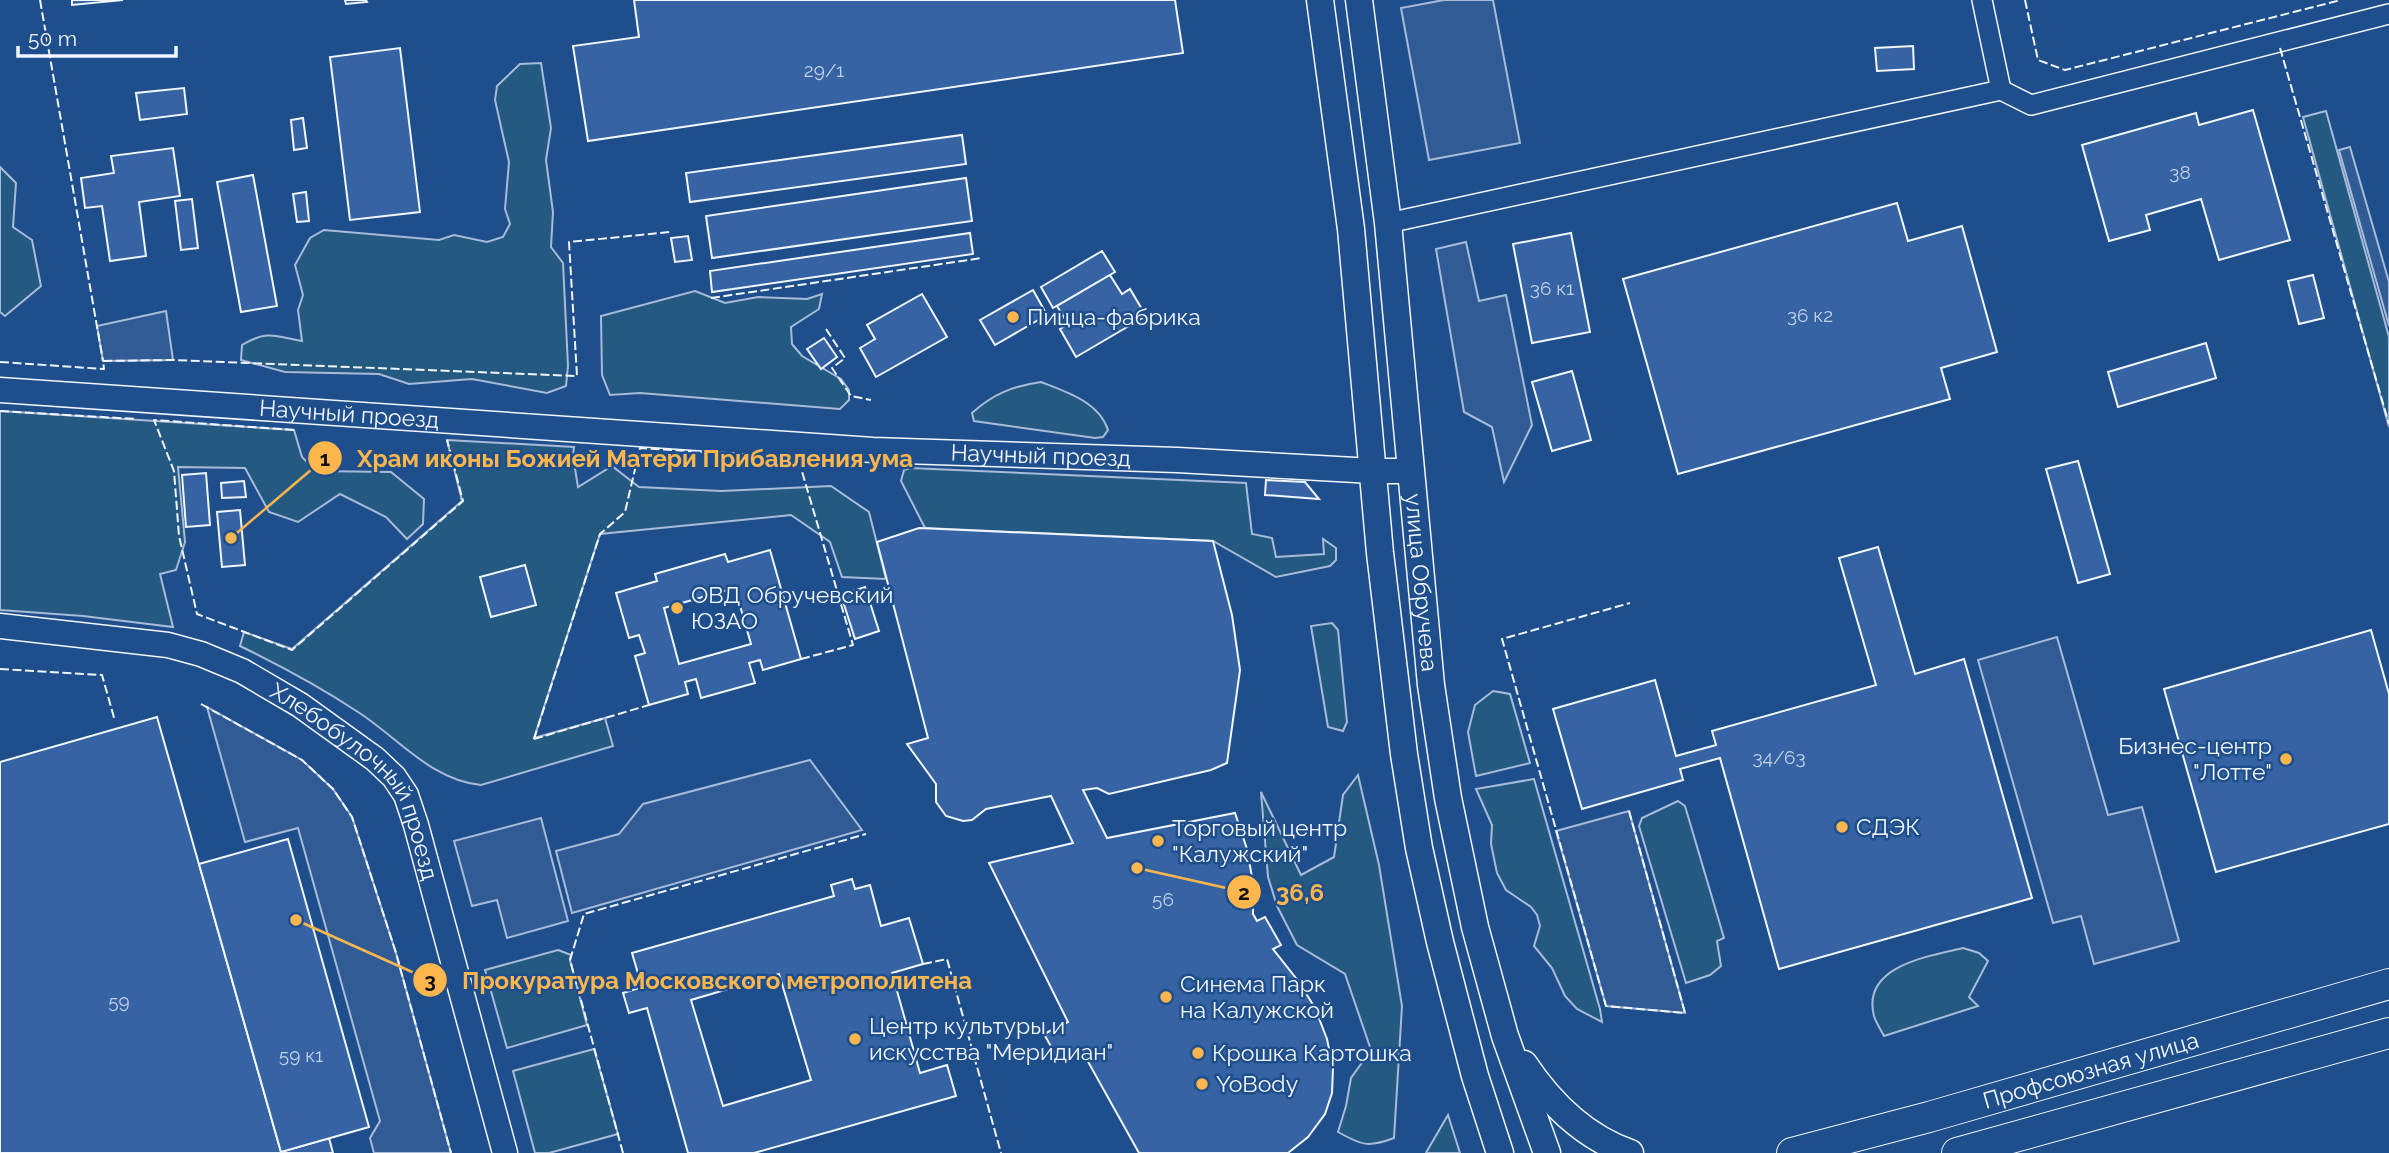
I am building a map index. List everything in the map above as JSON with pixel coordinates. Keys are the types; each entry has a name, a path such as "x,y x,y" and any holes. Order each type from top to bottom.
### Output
{"main road":[{"name":"улица Обручева","path":"1320,0 1351,229 1396,689 1419,848 1475,1076 1496,1148"},
{"name":"улица Обручева","path":"1359,0 1388,223 1431,684 1448,799 1475,927 1505,1037 1547,1153"},
{"name":"Профсоюзная улица","path":"1792,1153 1929,1117 2389,985"},
{"name":"Профсоюзная улица","path":"1957,1153 2389,1033"},
{"path":"1505,1037 1559,1109 1588,1133 1630,1153"}],"street":[{"path":"1982,0 2001,90"},
{"path":"1388,223 2001,90 2031,105 2389,14"},
{"name":"Научный проезд","path":"0,390 873,450 1411,471"},
{"name":"Хлебобулочный проезд","path":"0,626 138,640 201,654 242,671 300,705 375,759 394,777 405,795 416,825 505,1153"}],"shaded area":[{"path":"1444,0 1493,0 1520,143 1429,160 1401,8"},
{"path":"541,63 551,128 546,160 553,212 551,247 563,263 568,366 566,386 547,393 472,379 409,384 379,374 285,372 241,360 242,345 258,337 278,336 302,341 298,310 303,295 295,265 310,238 324,230 439,240 454,235 487,242 503,237 510,224 505,209 509,162 495,100 497,86 520,64"},
{"path":"2326,111 2389,337 2389,427 2303,117"},
{"path":"2350,147 2389,282 2389,326 2339,150"},
{"path":"0,167 16,183 13,227 32,240 41,286 5,316 0,312"},
{"path":"1466,242 1479,301 1506,295 1532,425 1504,482 1492,427 1464,412 1436,249"},
{"path":"695,291 725,303 758,297 807,299 822,294 819,309 791,327 792,344 802,356 841,379 849,390 849,400 840,409 640,393 610,395 602,375 601,316"},
{"path":"166,311 173,360 103,361 97,326"},
{"path":"1041,382 1090,405 1104,420 1108,430 1103,437 974,421 972,413 996,396 1021,386"},
{"path":"0,411 294,430 302,457 316,471 391,472 424,499 423,524 407,539 386,517 340,494 298,522 269,512 245,468 178,467 185,542 176,570 160,574 173,627 83,616 0,610"},
{"path":"447,440 574,447 578,487 612,466 639,487 721,491 831,486 869,512 886,579 842,577 830,542 791,515 600,534 534,738 605,718 613,746 481,785 463,782 431,767 372,722 329,694 240,646 244,632 292,649 462,501"},
{"path":"910,468 1246,483 1252,534 1272,538 1276,557 1324,554 1323,539 1336,548 1336,560 1330,566 1276,577 1213,541 925,528 901,481 904,470"},
{"path":"1332,623 1338,630 1347,722 1343,731 1328,727 1311,626"},
{"path":"2057,637 2108,815 2142,807 2179,941 2094,964 2081,916 2053,923 1978,660"},
{"path":"1493,691 1510,694 1530,763 1476,776 1468,732 1475,705"},
{"path":"207,707 302,760 333,789 352,817 396,953 451,1153 374,1153 370,1138 380,1121 298,828 245,842"},
{"path":"810,760 862,830 572,913 556,851 619,834 643,804"},
{"path":"1358,775 1379,865 1402,1006 1394,1138 1371,1144 1353,1140 1338,1132 1351,1078 1371,1050 1345,974 1297,945 1277,906 1268,877 1261,792 1301,875 1334,857 1343,795"},
{"path":"1534,779 1602,1022 1577,1009 1565,996 1552,968 1534,946 1540,926 1537,915 1531,907 1506,890 1497,873 1491,844 1492,825 1476,789"},
{"path":"1678,801 1685,806 1724,938 1717,941 1721,966 1710,975 1686,983 1639,826 1642,818"},
{"path":"1629,811 1685,1013 1606,1006 1556,831"},
{"path":"541,818 568,921 507,938 497,900 472,906 454,841"},
{"path":"1963,948 1979,953 1988,961 1969,997 1978,1006 1884,1036 1874,1016 1873,999 1878,985 1901,966"},
{"path":"558,950 571,955 587,1025 507,1048 485,970"},
{"path":"594,1049 618,1134 549,1153 535,1153 513,1071"},
{"path":"1448,1115 1460,1153 1426,1153 1427,1151"}],"building":[{"path":"72,0 123,0 72,5"},
{"path":"345,0 366,0 367,2 346,4"},
{"path":"634,0 1175,0 1183,53 588,141 573,46 639,37"},
{"path":"1913,46 1914,69 1877,71 1875,48"},
{"path":"400,48 420,212 350,220 330,57"},
{"path":"184,88 187,114 140,120 136,93"},
{"path":"2253,110 2290,240 2219,260 2201,199 2146,215 2150,230 2109,241 2082,145 2196,113 2199,125"},
{"path":"303,118 307,148 294,150 291,120"},
{"path":"962,135 966,164 690,202 686,173"},
{"path":"173,148 180,196 139,202 146,256 110,261 102,206 85,208 81,178 114,173 111,156"},
{"path":"253,175 277,306 241,312 217,182"},
{"path":"966,178 972,221 712,258 706,216"},
{"path":"306,192 309,221 297,222 293,194"},
{"path":"192,199 198,248 181,250 175,201"},
{"path":"1897,203 1908,241 1962,226 1997,352 1941,368 1950,399 1678,474 1623,279"},
{"path":"970,233 973,254 712,292 710,271"},
{"path":"1571,233 1590,332 1532,343 1513,244"},
{"path":"688,236 692,260 675,262 671,238"},
{"path":"1102,251 1115,272 1053,308 1041,287"},
{"path":"1110,275 1122,294 1130,289 1146,316 1076,357 1060,329 1068,324 1057,306"},
{"path":"2313,275 2324,318 2299,324 2288,281"},
{"name":"Пицца-фабрика","path":"1033,290 1047,315 995,345 980,320"},
{"path":"922,294 947,337 876,377 860,348 875,339 867,325"},
{"path":"824,338 837,357 821,369 807,349"},
{"path":"2206,343 2216,378 2118,407 2108,372"},
{"path":"1572,371 1591,440 1552,451 1532,382"},
{"path":"2078,461 2110,574 2078,583 2046,469"},
{"path":"206,473 210,525 186,527 182,475"},
{"path":"1266,480 1305,482 1319,499 1265,495"},
{"path":"244,481 246,497 222,498 221,483"},
{"path":"240,510 245,565 222,567 217,512"},
{"name":"Торговый центр \"Калужский\"","path":"919,528 1213,541 1232,615 1240,670 1227,763 1211,770 1109,794 1097,788 1083,790 1107,838 1235,813 1247,849 1253,883 1253,914 1257,921 1265,917 1281,945 1273,949 1315,1008 1327,1039 1333,1068 1332,1093 1325,1114 1308,1137 1288,1153 1139,1153 1081,1049 1059,1061 1044,1034 1068,1022 989,863 1073,843 1051,796 986,809 972,820 963,821 946,816 936,802 936,784 907,744 928,738 877,542"},
{"path":"1878,547 1915,674 1964,659 2032,898 1779,969 1720,758 1680,769 1683,780 1582,809 1553,709 1655,680 1676,756 1716,745 1712,731 1876,685 1839,558"},
{"path":"770,550 801,659 763,670 760,660 749,663 755,683 701,698 696,679 685,682 688,694 649,705 635,656 645,653 639,635 629,638 616,593 657,581 655,574 725,554 728,562","holes":["735,588 751,644 679,664 664,608"]},
{"path":"525,565 536,605 491,617 480,577"},
{"path":"865,587 879,631 855,639 841,595"},
{"name":"Бизнес-центр \"Лотте\"","path":"2371,630 2389,694 2389,824 2216,872 2164,689"},
{"path":"157,717 281,1152 329,1138 333,1153 0,1153 0,762"},
{"path":"288,839 369,1127 281,1152 199,864"},
{"name":"Центр культуры и искусства \"Меридиан\"","path":"852,879 855,889 870,885 881,926 909,918 923,964 892,973 920,1073 947,1065 956,1096 754,1153 688,1153 647,1008 629,1013 623,993 642,987 632,953 834,896 831,885","holes":["779,974 811,1080 723,1106 691,1000"]}],"fence":[{"path":"40,0 103,361"},
{"path":"2025,0 2038,60 2065,70 2341,0"},
{"path":"2280,48 2389,424"},
{"path":"0,362 104,369 103,361 173,360 577,376 569,242 670,232"},
{"path":"711,298 982,258"},
{"path":"826,329 845,358 832,368 851,396 871,400"},
{"path":"0,411 136,419"},
{"path":"294,430 154,420 174,471 179,536 197,614 292,650 463,501 447,440"},
{"path":"534,739 600,534 625,512 640,448 798,458 853,645 801,659"},
{"path":"1629,811 1685,1013 1606,1006 1502,639 1630,603"},
{"path":"0,669 102,675 115,721"},
{"path":"201,704 302,760 333,789 352,817 396,953 451,1153"},
{"path":"534,739 649,705"},
{"path":"623,1153 570,960 584,914 866,834"},
{"path":"923,964 947,959 1001,1153"}],"place":[{"name":"Пицца-фабрика","path":"1013,317"},
{"name":"Храм иконы Божией Матери Прибавления ума","path":"231,538"},
{"name":"ОВД Обручевский ЮЗАО","path":"677,608"},
{"name":"Бизнес-центр \"Лотте\"","path":"2286,759"},
{"name":"СДЭК","path":"1842,827"},
{"name":"Торговый центр \"Калужский\"","path":"1158,841"},
{"name":"36,6","path":"1137,868"},
{"name":"Прокуратура Московского метрополитена","path":"296,920"},
{"name":"Синема Парк на Калужской","path":"1166,997"},
{"name":"Центр культуры и искусства \"Меридиан\"","path":"855,1039"},
{"name":"Крошка Картошка","path":"1198,1053"},
{"name":"YoBody","path":"1202,1084"}]}
